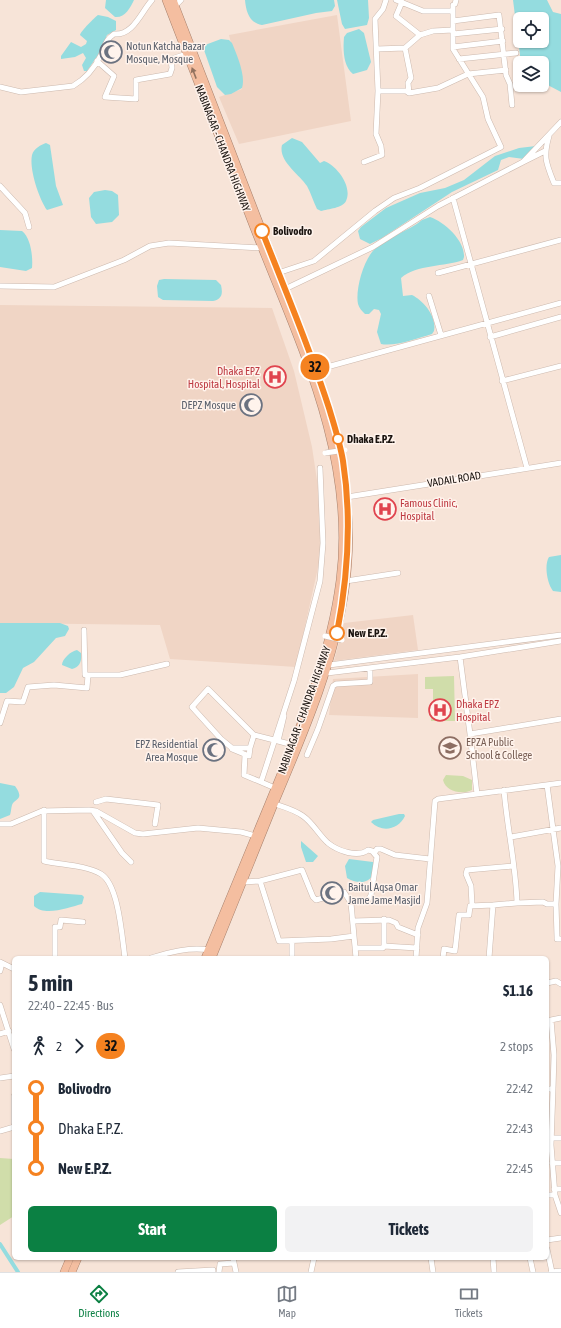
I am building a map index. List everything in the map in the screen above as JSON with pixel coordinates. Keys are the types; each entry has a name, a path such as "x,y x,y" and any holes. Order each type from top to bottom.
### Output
{"highway":[{"name":"NABINAGAR - CHANDRA HIGHWAY","path":"166,0 262,248 299,338 336,459 340,489 342,556 340,579 331,633 315,686 293,745 206,956"},
{"name":"NABINAGAR - CHANDRA HIGHWAY","path":"174,3 316,370 343,460 349,532 346,581 337,633 327,673 297,753 213,956"},
{"path":"64,1272 69,1260"},
{"path":"73,1272 77,1260"}],"street":[{"path":"0,86 21,92 73,86 80,82 97,61 108,37 128,31 152,0"},
{"path":"174,3 180,0"},
{"path":"364,162 382,155 381,146 376,134 378,91 375,19 383,9 386,0"},
{"path":"396,0 423,11 453,11"},
{"path":"278,273 314,261 375,211 394,198 420,188 501,147 488,119 483,97 453,47 453,4 455,4 456,0"},
{"path":"402,2 396,16 420,35"},
{"path":"453,21 499,15 512,104"},
{"path":"377,49 405,48 420,35 434,31 453,32 502,29"},
{"path":"453,47 504,41"},
{"path":"405,48 411,78 408,83 408,93"},
{"path":"459,59 516,53"},
{"path":"97,61 114,76 106,97 136,99 136,80 170,74 172,68 171,58 187,54"},
{"path":"378,91 406,91 408,93 438,88 468,74 506,70"},
{"path":"523,162 561,122"},
{"path":"549,135 545,151 545,160 554,183 561,183"},
{"path":"285,289 373,247 453,198 545,151"},
{"path":"0,186 25,214 29,227"},
{"path":"453,198 486,323 527,468"},
{"path":"438,273 561,240"},
{"path":"0,286 54,287 124,260 150,246 169,243 262,248"},
{"path":"429,296 441,335"},
{"path":"316,370 561,303"},
{"path":"490,337 561,317"},
{"path":"502,381 561,366"},
{"path":"325,453 345,450"},
{"name":"VADAIL ROAD","path":"347,497 561,462"},
{"path":"261,782 285,720 284,711 308,630 320,581 324,543 320,468"},
{"path":"346,581 398,573"},
{"path":"84,630 85,675 120,675 167,664"},
{"path":"329,665 561,635"},
{"path":"324,636 342,640"},
{"path":"327,673 460,657 561,641"},
{"path":"460,657 477,794"},
{"path":"307,755 333,686 343,683 370,682 370,668"},
{"path":"0,723 7,701 23,702 28,687 54,685 87,688 88,675"},
{"path":"254,735 249,756 245,755 232,748 221,739 192,707 208,689 254,735 293,745"},
{"path":"470,734 561,719"},
{"path":"232,748 250,748"},
{"path":"245,755 244,775 276,788"},
{"path":"416,956 418,928 427,903 436,801 438,799 561,783"},
{"path":"547,785 556,842 558,866 557,937 558,939 561,939"},
{"path":"504,790 506,819 511,837 517,903"},
{"path":"96,802 106,799 158,805 155,824"},
{"path":"275,804 302,815 311,822 328,843 336,847 359,854 364,854 368,850 375,852"},
{"path":"0,824 11,824 44,810 93,811 135,832 143,834 198,828 241,832 256,836"},
{"path":"44,810 44,861 85,868 102,875 112,891 120,917 125,956"},
{"path":"93,811 122,853 131,862"},
{"path":"511,837 561,828"},
{"path":"375,852 377,849 381,849 395,855 430,859"},
{"path":"352,904 368,900 371,895 377,862 375,852"},
{"path":"472,906 471,886 466,874 467,870 513,866"},
{"path":"243,882 260,881 302,870 313,897 316,900 344,892 352,904 356,956"},
{"path":"260,881 277,939 292,942 354,936"},
{"path":"443,956 444,949 455,951 459,916 469,915 469,906 542,902 547,904 558,901"},
{"path":"489,956 493,905"},
{"path":"353,920 384,919 394,921 398,927 418,935"},
{"path":"384,919 384,946"},
{"path":"55,956 55,927 60,927 61,920 83,922"},
{"path":"292,942 292,956"},
{"path":"355,948 383,948 384,946 417,948"},
{"path":"160,956 193,948 209,950"},
{"path":"0,971 1,963 12,968"},
{"path":"549,983 556,981 561,983"},
{"path":"0,1008 11,1033 0,1034"},
{"path":"561,1018 551,1020 554,1057 550,1089 550,1166 555,1195 561,1213"},
{"path":"549,1057 554,1057"},
{"path":"0,1078 12,1076"},
{"path":"0,1131 12,1128"},
{"path":"551,1138 561,1138"},
{"path":"550,1166 561,1163"},
{"path":"554,1189 561,1188"},
{"path":"549,1195 555,1195"},
{"path":"549,1240 561,1238"},
{"path":"219,1272 220,1264 233,1260 236,1272"},
{"path":"311,1272 314,1260"},
{"path":"431,1260 433,1272"},
{"path":"494,1260 494,1272"},
{"path":"530,1260 533,1272"},
{"path":"549,1260 551,1272 561,1271"},
{"path":"178,1272 213,1270 213,1272"}],"shaded area":[{"path":"337,15 351,121 239,144 219,97 242,89 229,35"},
{"path":"0,305 272,308 294,371 312,447 318,487 321,554 296,667 170,659 160,625 0,623"},
{"path":"413,615 418,650 334,661 344,623"},
{"path":"418,674 418,718 329,715 333,679"}],"green space":[{"path":"454,676 455,721 431,721 430,703 433,703 433,689 425,689 425,677"},
{"path":"446,775 463,776 472,780 472,790 459,792 451,790 447,787 443,780"},
{"path":"0,1158 12,1159 12,1217 0,1225"}],"water":[{"path":"106,0 134,0 129,9 122,16 115,17 105,8"},
{"path":"245,0 334,0 335,6 332,11 262,25 251,19 247,12"},
{"path":"337,0 368,0 369,18 367,25 345,29 342,24"},
{"path":"513,0 547,0 553,12 561,14 561,92 549,86 549,56 520,56 519,48 549,48 549,12 515,12"},
{"path":"98,15 108,17 116,21 116,30 107,35 100,52 87,71 84,71 82,65 86,58 83,53 75,57 61,59 61,56 71,42 81,47 86,44 87,41 80,35 85,27"},
{"path":"359,29 364,33 371,62 367,70 353,74 345,62 344,37 347,33"},
{"path":"221,39 229,40 232,43 243,78 242,88 231,94 225,95 217,87 204,50 205,45"},
{"path":"292,138 302,142 320,163 324,161 329,163 338,171 345,183 348,195 346,201 342,205 321,211 317,209 307,186 286,162 283,156 282,145"},
{"path":"46,143 50,145 56,186 63,205 47,210 35,184 31,161 34,150"},
{"path":"536,146 524,159 509,157 501,160 498,170 452,192 382,238 370,244 360,239 358,231 361,227 386,208 420,193 445,188 464,180 495,156 519,148"},
{"path":"105,190 112,191 118,195 119,215 112,222 96,224 91,217 89,198 94,192"},
{"path":"430,217 442,223 458,239 463,251 463,260 415,270 401,278 403,296 412,295 425,305 434,320 434,331 432,334 406,342 386,345 381,344 377,332 381,314 379,310 374,309 369,314 365,314 358,304 357,298 361,275 367,259 375,249 392,237"},
{"path":"0,230 22,231 25,234 31,248 32,268 26,271 0,267"},
{"path":"159,280 216,280 221,285 222,293 218,299 213,301 163,300 158,297 157,286"},
{"path":"561,555 561,592 553,591 551,588 546,569 547,560 549,557"},
{"path":"0,623 60,623 68,626 69,629 65,636 56,638 34,662 23,668 14,687 6,693 0,693"},
{"path":"77,650 81,653 81,661 79,665 72,669 62,665 67,656"},
{"path":"0,783 15,786 19,796 12,805 10,815 0,819"},
{"path":"404,814 405,816 402,821 394,827 385,829 380,828 371,822 373,820"},
{"path":"301,841 318,856 313,862 306,862 301,847"},
{"path":"349,859 373,862 374,869 371,878 363,882 358,882 347,878 345,866"},
{"path":"40,892 82,895 84,897 82,904 64,909 44,911 34,906 34,896"}],"waterway":[{"path":"0,1244 18,1272"}],"bus line":[{"name":"32","path":"262,231 297,316 323,390 343,460 349,532 348,561 345,590 337,633"}],"place":[{"name":"Notun Katcha Bazar Mosque, Mosque","path":"111,52"},
{"name":"Bolivodro","path":"262,231"},
{"name":"Dhaka EPZ Hospital, Hospital","path":"275,377"},
{"name":"DEPZ Mosque","path":"251,405"},
{"name":"Dhaka E.P.Z.","path":"338,439"},
{"name":"Famous Clinic, Hospital","path":"385,509"},
{"name":"New E.P.Z.","path":"337,633"},
{"name":"Dhaka EPZ Hospital","path":"440,710"},
{"name":"EPZA Public School & College","path":"450,748"},
{"name":"EPZ Residential Area Mosque","path":"214,750"},
{"name":"Baitul Aqsa Omar Jame Jame Masjid","path":"332,893"}]}
